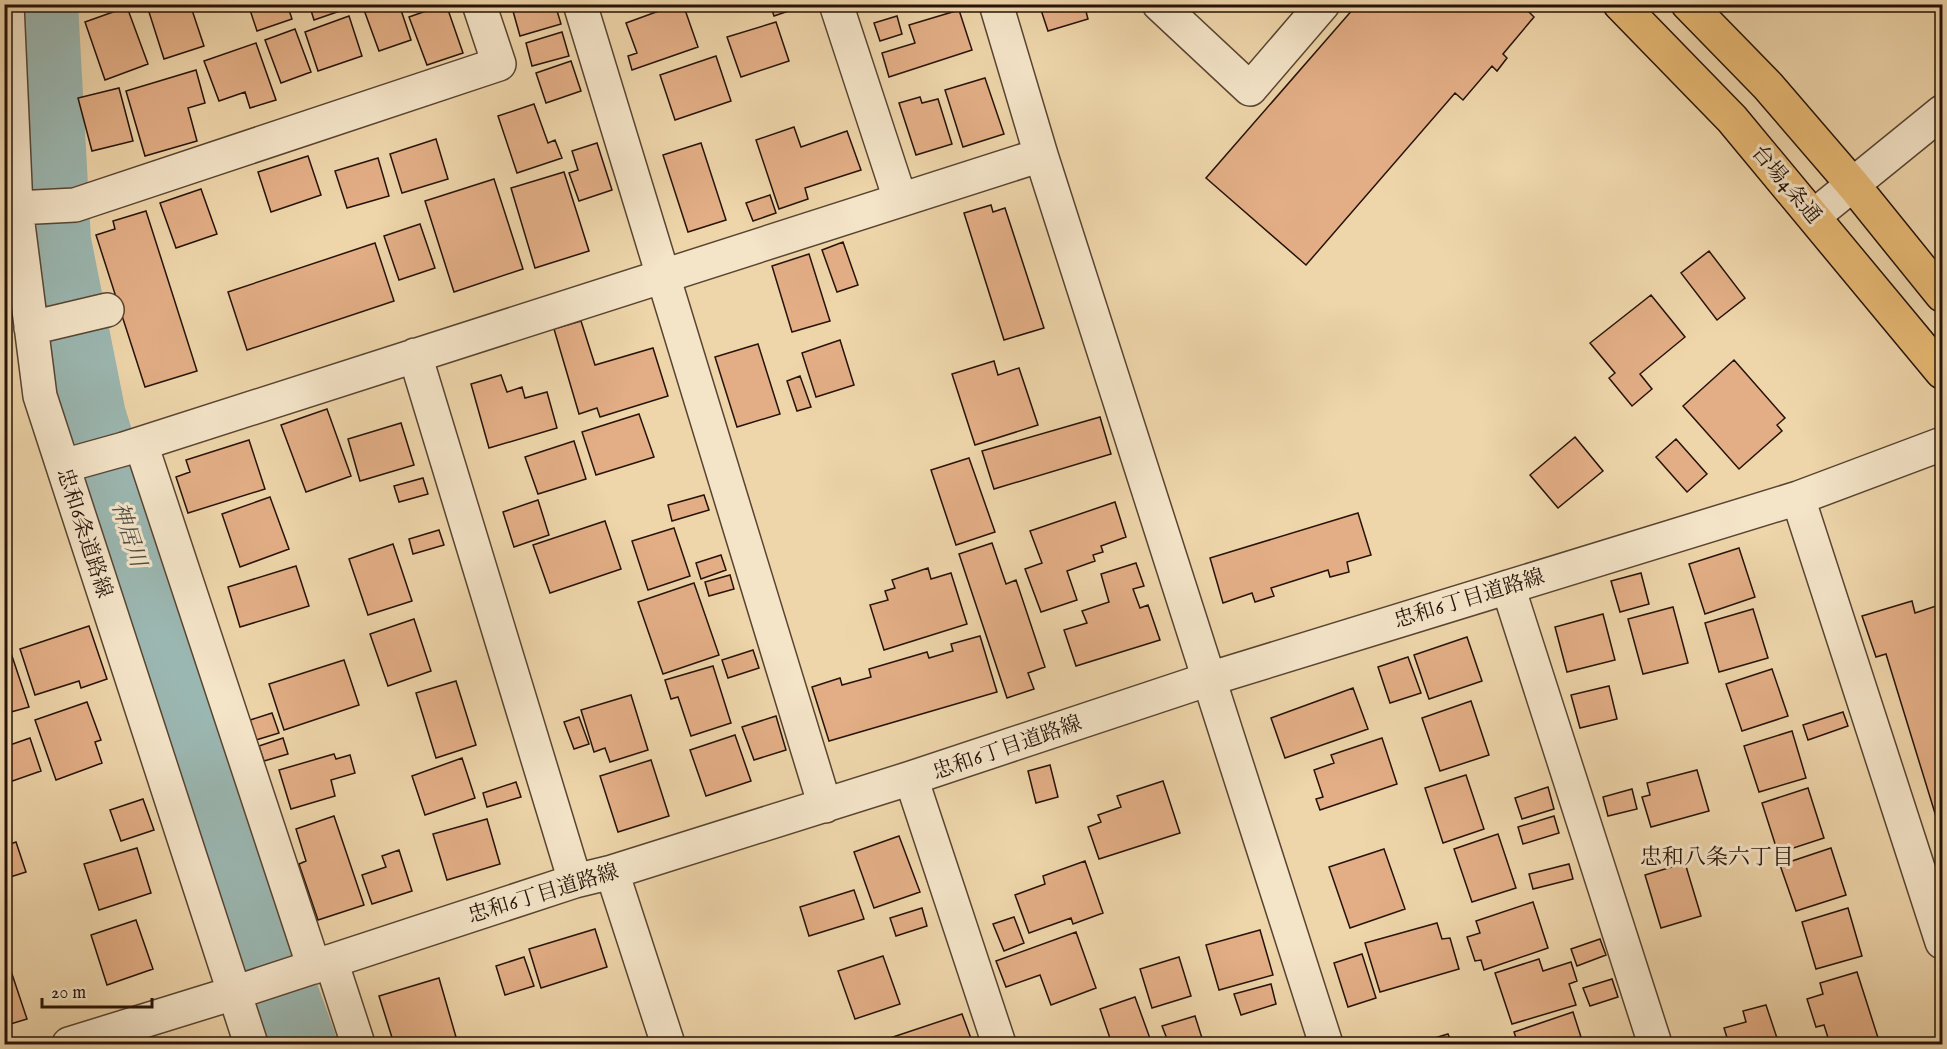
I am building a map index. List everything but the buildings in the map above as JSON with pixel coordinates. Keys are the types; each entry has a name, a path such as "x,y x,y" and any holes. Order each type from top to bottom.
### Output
{"highway":[{"name":"台場4条通","path":"1620,4 1732,119 1815,216 1942,372"},
{"path":"1688,4 1768,86 1854,186 1942,295"}],"street":[{"name":"忠和6条道路線","path":"7,4 9,138 26,208 42,326 40,396 76,463 251,1044"},
{"path":"26,208 75,205 499,64 479,4"},
{"path":"580,4 825,806"},
{"path":"836,4 900,199"},
{"path":"996,4 1041,154 1326,1044"},
{"path":"1159,4 1250,88 1323,4"},
{"path":"1815,216 1942,111"},
{"path":"76,463 1041,154"},
{"path":"42,326 100,312"},
{"path":"415,355 575,881"},
{"name":"忠和6丁目道路線","path":"69,1044 234,993 575,881 612,872 825,806 1209,679 1798,498 1942,444"},
{"path":"133,446 316,966 358,1044"},
{"path":"1798,498 1942,942"},
{"path":"1508,586 1655,1044"},
{"path":"911,778 999,1044"},
{"path":"612,872 668,1044"}],"waterway":[{"name":"神居川","path":"45,4 58,241 93,416 210,787 304,1044"}],"district":[{"name":"忠和八条六丁目","path":"1717,856"}]}
